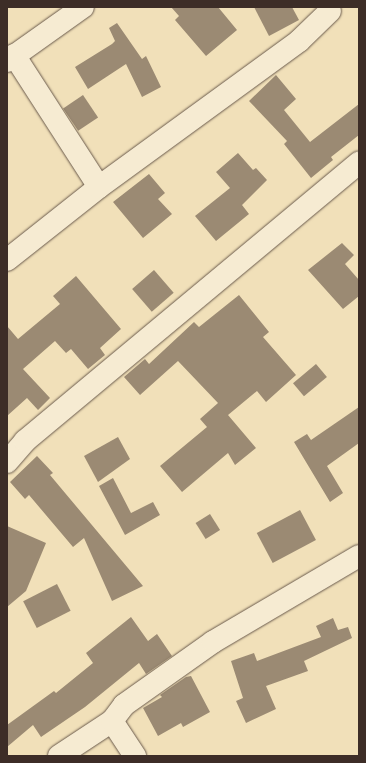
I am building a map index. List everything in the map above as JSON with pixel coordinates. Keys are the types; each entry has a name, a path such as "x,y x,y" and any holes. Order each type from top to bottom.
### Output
{"street":[{"path":"83,7 11,58 99,187"},
{"path":"7,260 99,187 299,41 330,11"},
{"path":"7,462 25,441 359,163"},
{"path":"59,756 112,721 124,705 213,642 359,556"},
{"path":"112,721 135,756"}],"building":[{"path":"171,7 218,7 237,30 206,56 175,20 179,16"},
{"path":"254,7 292,7 299,20 269,36"},
{"path":"117,23 142,59 146,56 161,87 142,97 126,64 88,89 75,67 115,41 109,28"},
{"path":"276,75 296,99 284,110 310,142 359,104 359,135 331,157 333,160 311,178 284,144 287,141 249,101"},
{"path":"83,95 98,117 78,131 63,108"},
{"path":"238,153 253,170 256,168 267,180 242,205 249,214 216,241 195,216 230,188 216,172"},
{"path":"149,174 165,193 158,199 172,214 143,238 113,202"},
{"path":"342,243 354,255 345,264 359,280 359,296 343,309 308,270"},
{"path":"154,270 174,293 152,312 132,289"},
{"path":"76,276 121,329 100,348 105,355 88,369 71,349 66,353 55,341 23,369 50,398 38,410 27,398 7,416 7,326 18,339 60,304 53,296"},
{"path":"239,295 269,332 263,337 296,375 266,402 257,391 228,415 256,448 235,465 228,453 182,492 160,466 207,427 200,419 218,403 178,361 140,395 124,377 145,359 149,364 194,322 199,327"},
{"path":"316,364 327,377 304,396 293,383"},
{"path":"359,407 359,443 327,466 343,493 330,502 294,442 307,434 311,440"},
{"path":"118,437 130,459 98,482 84,456"},
{"path":"37,456 53,473 50,475 143,586 112,601 84,538 73,547 29,495 25,499 10,482"},
{"path":"113,478 131,513 153,502 160,515 125,535 99,486"},
{"path":"300,510 316,540 273,563 257,533"},
{"path":"210,514 220,530 206,539 196,523"},
{"path":"7,526 46,543 26,591 7,607"},
{"path":"57,584 71,611 37,628 23,601"},
{"path":"131,617 148,641 157,634 172,656 146,674 139,663 85,707 41,737 33,725 7,747 7,725 54,691 56,693 93,663 86,653"},
{"path":"333,618 338,630 348,627 352,638 304,661 308,671 266,686 276,709 246,723 236,701 243,698 231,661 254,653 257,661 321,637 316,626"},
{"path":"191,676 210,712 183,727 181,723 158,736 143,708 162,697 160,695 186,677"}]}
